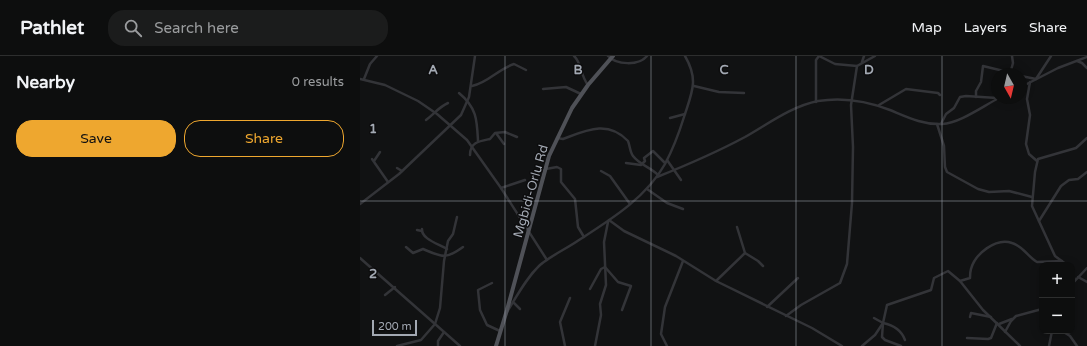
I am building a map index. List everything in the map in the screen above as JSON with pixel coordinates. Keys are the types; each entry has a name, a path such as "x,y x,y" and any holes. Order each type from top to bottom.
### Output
{"main road":[{"name":"Mgbidi-Orlu Rd","path":"496,346 546,169 557,138 572,108 588,85 611,57"}],"street":[{"path":"364,79 370,64 377,56"},
{"path":"360,204 402,171 461,115 468,100 472,86 474,56"},
{"path":"575,56 580,67 581,74 588,85"},
{"path":"611,57 614,61 637,63 647,56"},
{"path":"506,315 527,280 547,260 609,221 630,204 657,176 668,160 694,86 692,68 685,56"},
{"path":"816,102 816,60 819,56 835,64 857,66"},
{"path":"862,62 864,56"},
{"path":"786,316 840,283 847,264 852,203 852,100 857,66 875,56"},
{"path":"1012,56 1013,63 1012,68"},
{"path":"1036,79 1051,56"},
{"path":"1027,84 1087,57"},
{"path":"1076,61 1082,63 1087,68"},
{"path":"472,86 479,85 503,67 514,64 526,70"},
{"path":"976,96 976,91 982,82 983,66 991,68"},
{"path":"1027,77 1036,79"},
{"path":"360,78 385,84 418,101 435,113 473,147 547,260"},
{"path":"1030,82 1027,99 1030,115 1026,144 1028,154 1037,160"},
{"path":"694,86 719,92 744,94"},
{"path":"543,89 566,87 582,94"},
{"path":"878,106 906,89 938,93 940,95"},
{"path":"459,93 468,100 478,123 478,141 473,147 470,155"},
{"path":"941,124 946,114 954,108 958,99 962,96 991,97"},
{"path":"657,176 694,162 739,140 794,110 816,102 852,100 878,106 910,119 937,124 949,123 976,111 991,102"},
{"path":"426,120 435,113 440,106 448,103"},
{"path":"670,118 685,114"},
{"path":"937,124 944,146 945,167 947,172 978,189 989,192 1009,191 1032,197"},
{"path":"557,138 563,139 598,129 609,128 628,141 632,154 641,165"},
{"path":"478,141 490,139 496,133 505,132 517,137"},
{"path":"496,133 504,144"},
{"path":"1037,160 1076,148 1087,138"},
{"path":"641,165 644,158 653,151 665,163"},
{"path":"380,152 373,160 388,182"},
{"path":"668,160 681,180"},
{"path":"1037,160 1032,206 1055,256 1062,261"},
{"path":"626,163 641,165 653,170 657,176"},
{"path":"546,169 557,167 561,169 561,182 575,199 578,227 584,237"},
{"path":"397,168 402,171"},
{"path":"601,171 610,176 630,204"},
{"path":"1039,221 1065,182 1078,179 1087,172"},
{"path":"501,188 525,180"},
{"path":"647,188 667,203 683,209"},
{"path":"396,346 421,340 435,324 440,308 443,269 448,241 456,227 457,217"},
{"path":"609,221 624,231 683,261 716,281 812,328 842,346"},
{"path":"595,346 601,315 600,304 606,285 604,242 609,221"},
{"path":"736,227 745,253 758,261 762,266"},
{"path":"417,230 422,230 430,241 447,248"},
{"path":"960,281 970,278 971,269 975,262 989,246 998,242 1012,242 1037,262 1062,261"},
{"path":"406,247 409,252 413,253 423,249 438,256 446,257 463,247"},
{"path":"716,281 745,253"},
{"path":"360,258 395,287 460,346"},
{"path":"667,346 661,334 664,307 683,261"},
{"path":"590,288 600,269 605,267"},
{"path":"605,267 618,282 631,286 622,310"},
{"path":"1075,280 1087,268"},
{"path":"901,346 885,340 882,337 887,305 931,290 933,278 949,271 960,281 991,318 998,323 1020,346"},
{"path":"1078,277 1087,282"},
{"path":"767,307 798,278"},
{"path":"492,283 478,290 480,310 487,324 500,331"},
{"path":"385,294 395,287"},
{"path":"565,346 560,322 570,298"},
{"path":"514,302 520,309"},
{"path":"998,323 1039,310"},
{"path":"970,317 971,314 991,318"},
{"path":"874,318 883,323 894,326 903,333 905,340"},
{"path":"1005,332 1013,319"},
{"path":"862,346 875,335 883,323"},
{"path":"967,338 991,338 998,323"},
{"path":"438,346 438,342 444,332"},
{"path":"1049,346 1051,334"},
{"path":"1067,334 1077,346"}]}
